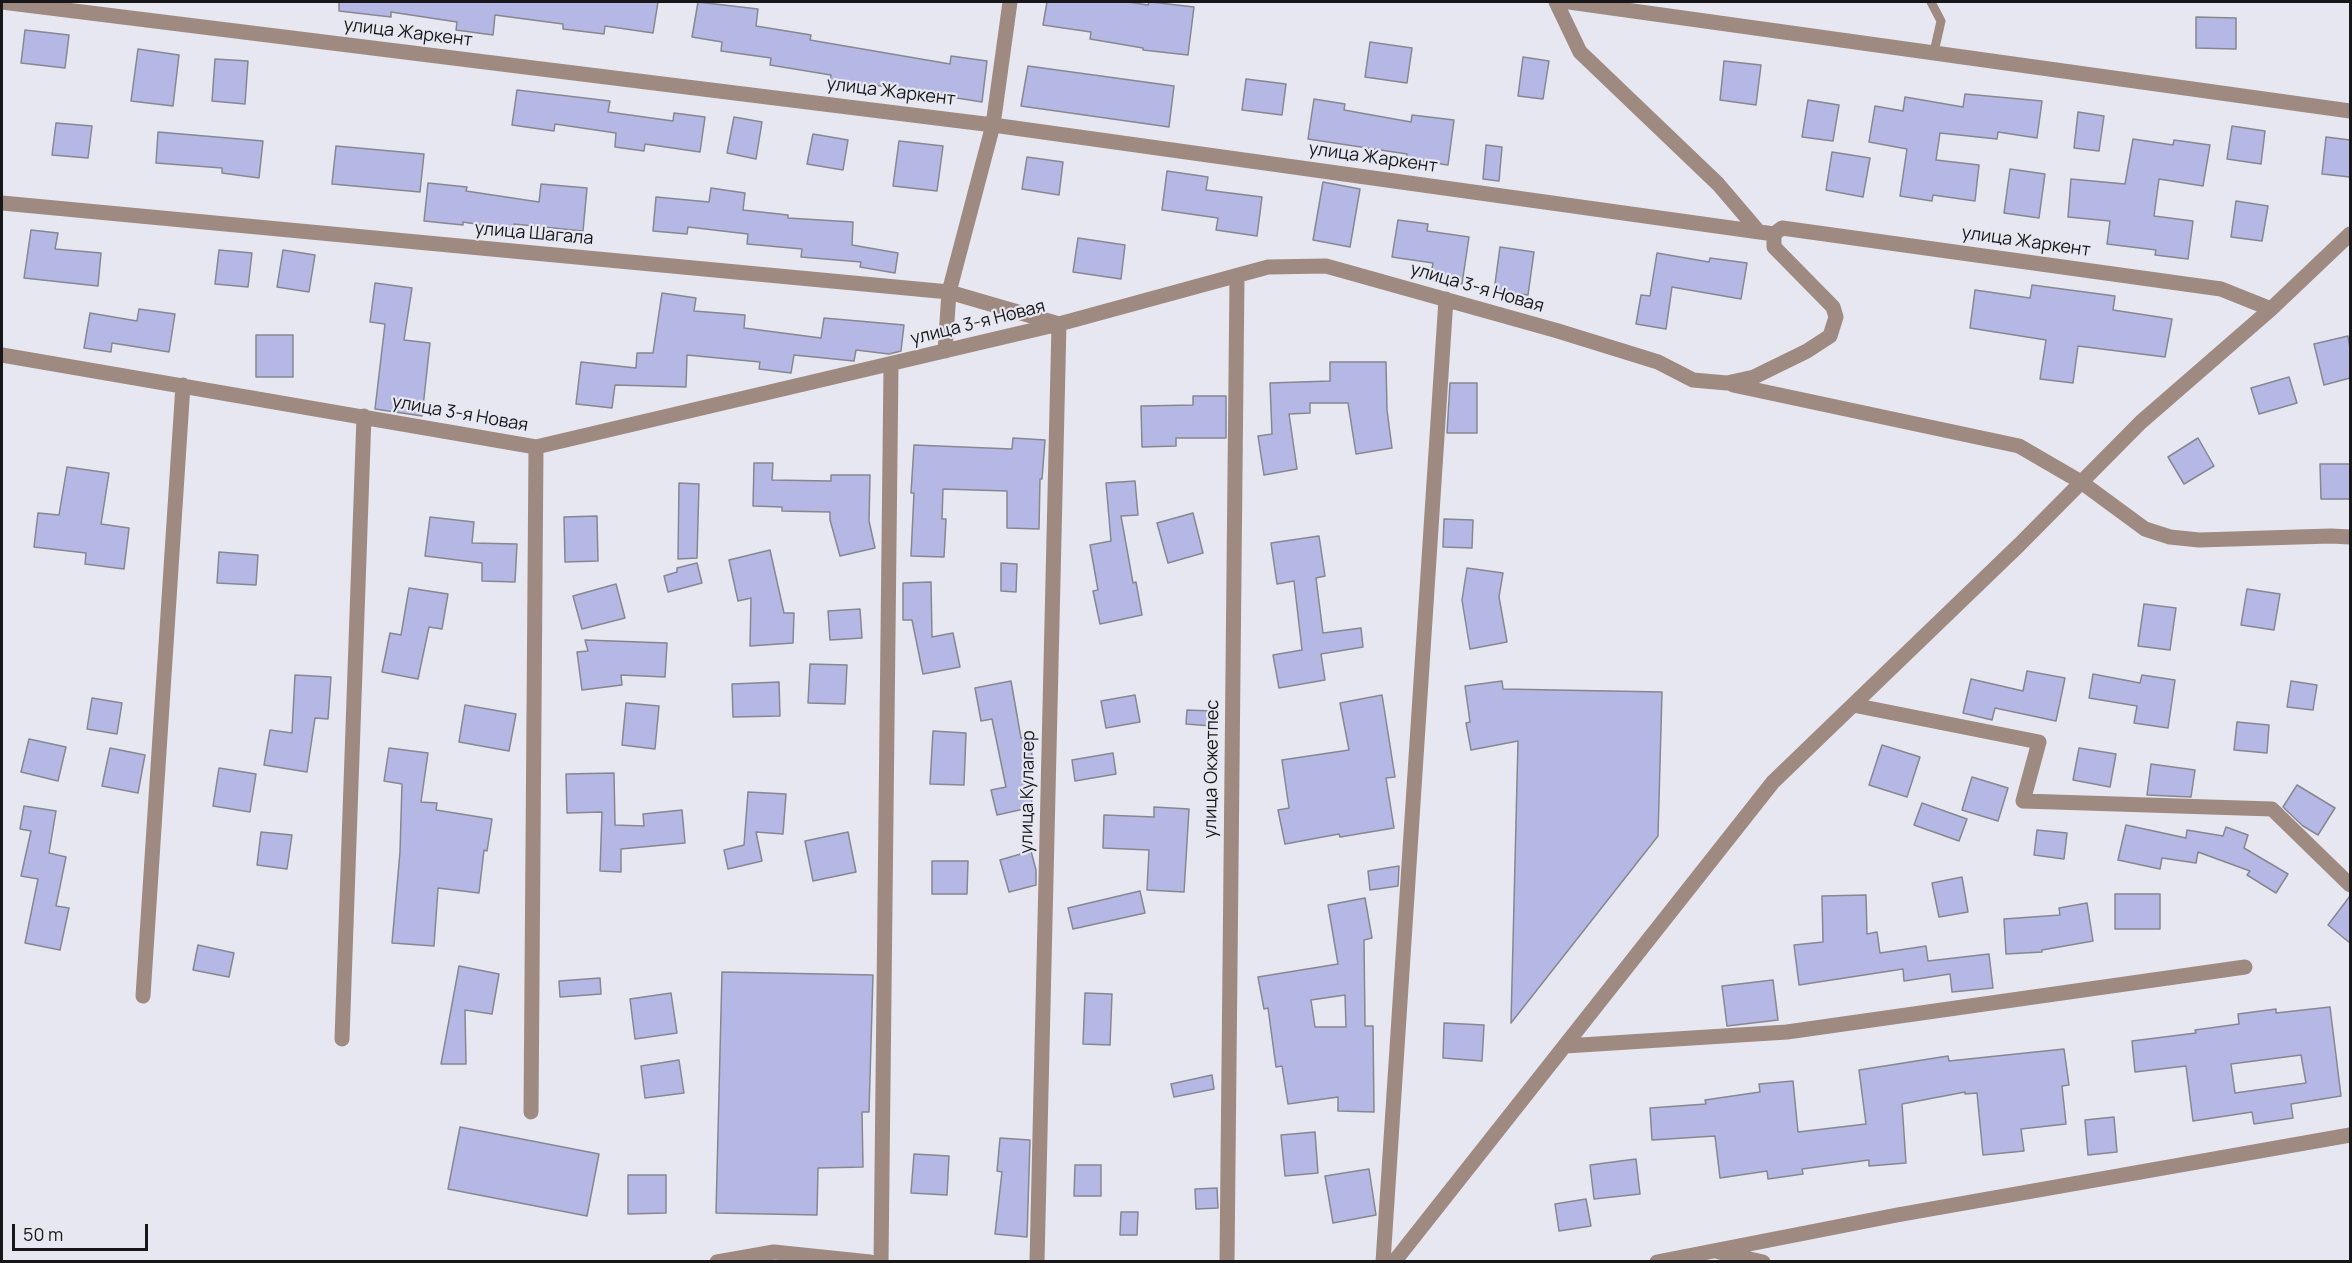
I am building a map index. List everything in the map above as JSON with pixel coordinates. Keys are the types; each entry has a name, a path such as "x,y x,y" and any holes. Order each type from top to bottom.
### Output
{"street":[{"name":"улица Жаркент","path":"2,2 993,125 1769,238 1782,228 2221,289 2271,309"},
{"path":"945,351 949,292 993,125 1010,2"},
{"path":"1556,2 1580,52 1718,184 1769,238"},
{"path":"1569,2 2350,111"},
{"name":"улица Шагала","path":"2,203 949,292 1059,324"},
{"path":"1394,1262 1773,782 2141,422 2271,309 2350,234"},
{"name":"улица 3-я Новая","path":"2,355 536,447 1059,324 1268,267 1326,266 1658,362 1693,380 1727,383 1754,377 1807,351 1830,336 1836,317 1833,307 1769,238"},
{"name":"улица Окжетпес","path":"1227,1262 1237,277"},
{"path":"1383,1262 1446,299"},
{"name":"улица Кулагер","path":"1037,1262 1059,324"},
{"path":"881,1262 891,365"},
{"path":"1727,383 2019,446 2081,482 2145,530 2170,537 2199,540 2350,537"},
{"path":"143,996 183,385"},
{"path":"342,1039 363,416"},
{"path":"531,1112 536,447"},
{"path":"1853,705 2039,742 2023,801 2272,809 2350,885"},
{"path":"1565,1046 1787,1032 2244,967"},
{"path":"1657,1262 1897,1215 2350,1135"},
{"path":"1713,1251 1763,1262"},
{"path":"717,1262 774,1252 870,1262"}],"lane":[{"path":"1930,2 1941,21 1934,52"}],"building":[{"path":"339,2 658,2 653,33 605,26 604,34 563,29 563,24 495,15 493,35 456,30 457,22 391,12 391,17 339,11"},
{"path":"698,2 758,9 756,26 811,35 810,40 950,64 951,56 987,61 982,102 868,84 868,86 830,81 831,75 770,65 771,58 721,51 722,42 692,37"},
{"path":"1047,2 1128,2 1148,5 1151,2 1194,7 1188,55 1143,50 1143,48 1090,39 1091,32 1043,25"},
{"path":"2196,17 2236,18 2236,49 2196,48"},
{"path":"25,30 69,35 65,68 21,63"},
{"path":"1370,42 1412,48 1407,83 1365,77"},
{"path":"138,49 179,55 173,106 131,101"},
{"path":"1523,57 1549,61 1543,99 1518,96"},
{"path":"215,59 248,61 245,104 212,101"},
{"path":"1724,61 1761,65 1756,105 1720,100"},
{"path":"1028,66 1174,86 1169,127 1021,106"},
{"path":"1246,79 1286,84 1282,115 1242,110"},
{"path":"517,90 610,101 608,112 673,121 674,113 705,117 700,152 645,144 644,151 615,147 616,133 555,124 554,131 512,125"},
{"path":"1965,94 2042,101 2037,138 1998,132 1997,139 1940,133 1936,160 1979,165 1975,201 1933,195 1932,201 1900,196 1907,149 1869,142 1875,106 1903,111 1905,97 1963,107"},
{"path":"1314,99 1345,104 1344,110 1411,122 1412,115 1454,120 1448,165 1406,159 1407,154 1308,139"},
{"path":"1808,100 1839,105 1833,141 1802,137"},
{"path":"2078,112 2104,116 2099,151 2074,148"},
{"path":"734,117 762,122 756,159 727,153"},
{"path":"56,123 92,126 88,158 52,155"},
{"path":"2232,126 2265,131 2261,164 2227,159"},
{"path":"158,132 263,141 259,178 222,173 222,168 156,163"},
{"path":"813,134 848,140 843,170 807,164"},
{"path":"2326,137 2350,140 2350,177 2322,174"},
{"path":"2133,139 2173,145 2174,140 2210,145 2203,186 2159,179 2154,216 2193,221 2188,259 2155,255 2156,250 2107,244 2110,221 2068,217 2071,179 2125,184"},
{"path":"899,141 943,146 937,191 893,186"},
{"path":"1486,145 1502,147 1499,181 1483,179"},
{"path":"336,146 424,154 420,192 332,184"},
{"path":"1832,152 1870,158 1863,197 1826,190"},
{"path":"1027,157 1063,162 1059,195 1022,189"},
{"path":"2010,169 2045,174 2039,218 2004,213"},
{"path":"1167,171 1208,177 1206,190 1262,197 1257,236 1216,230 1218,218 1162,210"},
{"path":"1323,182 1360,189 1350,247 1313,240"},
{"path":"428,183 467,187 466,191 539,202 541,184 587,188 583,231 514,224 514,230 463,222 463,225 424,221"},
{"path":"711,188 745,193 743,210 788,215 788,218 853,222 852,245 898,253 895,273 860,267 861,262 801,257 802,249 747,244 748,234 688,227 687,234 653,231 656,197 709,202"},
{"path":"2236,201 2268,206 2262,241 2231,237"},
{"path":"1398,220 1428,224 1427,231 1469,237 1462,284 1430,280 1433,263 1392,257"},
{"path":"31,230 58,233 55,249 101,253 98,286 24,278"},
{"path":"1078,238 1125,245 1121,279 1073,272"},
{"path":"1500,247 1534,252 1528,295 1494,291"},
{"path":"219,250 252,253 248,287 215,284"},
{"path":"283,250 315,255 309,292 277,287"},
{"path":"1657,253 1709,262 1710,258 1747,263 1741,299 1672,287 1666,329 1636,324 1641,295 1650,296"},
{"path":"375,283 412,288 404,340 430,343 422,416 375,409 385,324 370,322"},
{"path":"2032,285 2115,296 2113,310 2172,319 2165,357 2078,346 2073,383 2040,379 2046,340 1970,328 1975,290 2030,298"},
{"path":"662,293 696,298 694,311 745,315 744,328 821,338 824,318 904,325 901,351 889,354 856,350 854,361 794,355 791,373 759,369 760,362 687,355 686,387 615,385 612,408 576,404 581,362 636,368 637,353 653,353"},
{"path":"139,309 175,314 169,352 112,343 111,352 84,348 90,313 137,321"},
{"path":"256,335 293,335 293,377 256,377"},
{"path":"2348,336 2350,378 2324,385 2314,344"},
{"path":"1330,362 1386,362 1387,410 1392,448 1356,454 1348,403 1310,403 1310,413 1289,414 1297,469 1264,475 1258,436 1272,434 1270,383 1330,381"},
{"path":"2289,377 2297,403 2259,414 2251,388"},
{"path":"1450,383 1477,383 1477,433 1447,433"},
{"path":"1193,396 1226,396 1226,438 1176,438 1176,446 1142,447 1141,406 1193,405"},
{"path":"1013,438 1045,440 1042,479 1040,479 1039,529 1007,528 1007,491 943,489 942,519 946,519 944,557 911,556 914,445 1012,449"},
{"path":"2198,438 2214,466 2184,484 2168,457"},
{"path":"754,463 773,463 772,480 831,481 831,475 870,475 869,521 875,548 840,556 830,512 782,511 782,507 753,506"},
{"path":"2320,464 2350,464 2350,499 2321,499"},
{"path":"67,467 109,473 101,524 129,528 124,569 85,564 86,553 34,547 38,513 59,515"},
{"path":"1135,481 1138,515 1121,516 1133,583 1136,582 1142,615 1100,624 1093,591 1098,590 1090,545 1111,541 1106,483"},
{"path":"679,483 699,484 697,558 678,559"},
{"path":"1193,513 1203,553 1168,563 1157,523"},
{"path":"597,516 598,561 565,562 564,517"},
{"path":"430,517 474,522 472,543 517,544 515,582 482,581 482,563 425,556"},
{"path":"1444,519 1473,520 1472,548 1443,547"},
{"path":"1319,536 1325,576 1316,578 1323,633 1361,628 1363,647 1321,654 1325,680 1279,688 1273,655 1302,650 1294,581 1277,584 1271,543"},
{"path":"770,550 784,613 794,613 793,643 750,646 751,598 738,601 729,560"},
{"path":"219,552 258,555 256,585 217,583"},
{"path":"697,563 702,583 668,592 664,576 677,572 677,568"},
{"path":"1001,563 1017,564 1016,592 1001,591"},
{"path":"1467,568 1503,573 1499,597 1507,642 1470,649 1462,600"},
{"path":"931,582 932,637 953,633 960,667 923,674 912,620 903,620 903,583"},
{"path":"616,584 625,618 582,629 573,596"},
{"path":"409,588 448,594 442,629 429,627 418,679 382,672 390,633 401,635"},
{"path":"2247,589 2280,594 2274,630 2241,625"},
{"path":"2144,604 2176,608 2170,650 2138,646"},
{"path":"860,609 862,638 830,640 828,611"},
{"path":"585,640 667,643 665,677 621,675 622,685 582,690 577,652 588,651"},
{"path":"810,664 847,665 845,704 808,703"},
{"path":"2027,671 2065,678 2056,721 1995,708 1992,720 1963,713 1971,679 2023,691"},
{"path":"2093,674 2140,683 2142,675 2175,680 2168,728 2134,723 2137,706 2089,698"},
{"path":"295,675 331,677 328,719 315,718 307,772 264,765 270,730 292,733"},
{"path":"1011,681 1021,738 1028,737 1034,764 1024,766 1033,807 997,815 991,790 1006,787 992,719 981,721 975,688"},
{"path":"1502,681 1503,689 1662,692 1658,836 1511,1023 1518,741 1471,750 1466,723 1470,722 1465,686"},
{"path":"2291,681 2317,685 2313,710 2287,707"},
{"path":"779,682 780,716 733,717 732,684"},
{"path":"1135,695 1140,722 1106,728 1101,701"},
{"path":"1382,695 1395,777 1386,778 1394,828 1340,837 1339,834 1285,844 1278,810 1289,808 1282,760 1349,750 1340,703"},
{"path":"92,698 122,703 117,734 87,729"},
{"path":"626,703 659,706 655,749 622,745"},
{"path":"465,705 516,714 509,751 459,742"},
{"path":"1187,710 1212,711 1212,726 1186,724"},
{"path":"2237,722 2269,725 2267,753 2234,750"},
{"path":"933,731 966,733 964,785 930,784"},
{"path":"29,739 66,747 58,781 21,772"},
{"path":"1882,745 1920,757 1907,797 1869,785"},
{"path":"110,748 145,755 138,793 102,786"},
{"path":"389,748 428,753 421,802 437,803 436,810 492,819 487,851 484,850 479,893 438,888 434,946 392,943 400,852 402,784 384,781"},
{"path":"2079,748 2116,754 2110,787 2073,780"},
{"path":"1113,753 1116,774 1075,781 1072,760"},
{"path":"2151,764 2195,770 2191,797 2147,795"},
{"path":"219,768 256,774 250,812 213,806"},
{"path":"614,773 615,825 644,826 643,814 682,810 685,843 621,849 621,872 600,871 602,812 567,813 566,774"},
{"path":"1972,777 2008,788 1998,821 1962,810"},
{"path":"2297,785 2335,808 2318,835 2303,826 2283,807"},
{"path":"748,792 786,794 783,834 756,832 762,861 728,869 724,850 744,845"},
{"path":"1922,803 1967,819 1959,841 1914,825"},
{"path":"24,806 56,811 49,853 66,857 56,906 69,908 60,950 25,943 38,879 21,876 31,831 20,829"},
{"path":"1154,807 1189,809 1184,892 1147,890 1149,850 1103,848 1104,815 1154,817"},
{"path":"2126,825 2186,838 2187,830 2223,836 2226,827 2248,835 2244,848 2288,874 2276,893 2247,875 2250,871 2198,852 2196,863 2162,858 2160,869 2118,860"},
{"path":"2037,830 2067,833 2064,859 2034,855"},
{"path":"261,832 292,835 287,869 257,865"},
{"path":"848,832 856,872 813,881 805,841"},
{"path":"1031,851 1036,870 1036,885 1009,892 1000,860"},
{"path":"932,861 968,861 967,894 932,894"},
{"path":"1399,866 1398,886 1370,890 1368,871"},
{"path":"1962,877 1968,912 1939,917 1932,883"},
{"path":"1140,891 1145,913 1073,929 1068,908"},
{"path":"2115,894 2160,894 2160,929 2115,929"},
{"path":"1866,895 1867,934 1877,932 1880,953 1926,946 1928,961 1989,954 1993,988 1952,992 1950,974 1904,981 1903,969 1799,985 1794,945 1823,942 1822,896"},
{"path":"2350,896 2350,943 2328,925"},
{"path":"1365,898 1372,938 1364,940 1365,1026 1373,1026 1374,1112 1338,1111 1338,1097 1288,1104 1282,1066 1276,1067 1268,1008 1264,1009 1258,977 1338,964 1328,905","holes":["1345,995 1346,1027 1315,1027 1311,1000"]},
{"path":"2087,903 2093,941 2042,950 2042,952 2006,954 2004,919 2060,915 2059,908"},
{"path":"198,945 234,953 229,977 193,970"},
{"path":"459,966 499,974 492,1014 465,1010 466,1064 441,1064"},
{"path":"722,972 873,975 869,1112 862,1112 863,1167 818,1168 817,1215 716,1213"},
{"path":"600,978 601,994 560,997 559,981"},
{"path":"1773,980 1778,1020 1727,1026 1722,986"},
{"path":"671,993 677,1033 635,1039 630,999"},
{"path":"1085,993 1112,994 1110,1045 1083,1044"},
{"path":"2330,1007 2341,1096 2291,1104 2293,1118 2254,1124 2252,1112 2193,1121 2186,1066 2135,1072 2132,1041 2196,1033 2195,1030 2239,1024 2238,1014 2276,1009 2276,1013","holes":["2301,1055 2306,1083 2235,1093 2231,1064"]},
{"path":"1444,1023 1484,1025 1482,1061 1443,1058"},
{"path":"2064,1049 2069,1085 2062,1086 2066,1124 2021,1129 2024,1151 1983,1155 1977,1093 1965,1094 1965,1092 1902,1104 1906,1163 1869,1166 1869,1160 1802,1169 1803,1174 1768,1179 1767,1171 1720,1178 1715,1136 1652,1140 1650,1108 1706,1104 1705,1100 1760,1092 1759,1084 1793,1081 1798,1132 1866,1124 1859,1070 1948,1056 1949,1061"},
{"path":"679,1060 684,1093 645,1098 641,1066"},
{"path":"1212,1075 1214,1089 1174,1097 1171,1084"},
{"path":"2114,1117 2117,1152 2088,1155 2085,1120"},
{"path":"460,1127 599,1154 587,1216 448,1189"},
{"path":"1315,1132 1318,1173 1285,1176 1281,1135"},
{"path":"1000,1138 1030,1140 1027,1237 995,1234 1002,1172 997,1171"},
{"path":"914,1154 949,1156 947,1195 911,1193"},
{"path":"1636,1159 1640,1194 1594,1199 1590,1165"},
{"path":"1075,1165 1101,1165 1101,1196 1074,1196"},
{"path":"1369,1169 1376,1215 1333,1223 1325,1176"},
{"path":"628,1175 666,1175 666,1213 628,1214"},
{"path":"1217,1188 1218,1208 1196,1209 1195,1189"},
{"path":"1586,1199 1591,1226 1559,1231 1555,1204"},
{"path":"1121,1212 1138,1212 1137,1235 1120,1235"}]}
